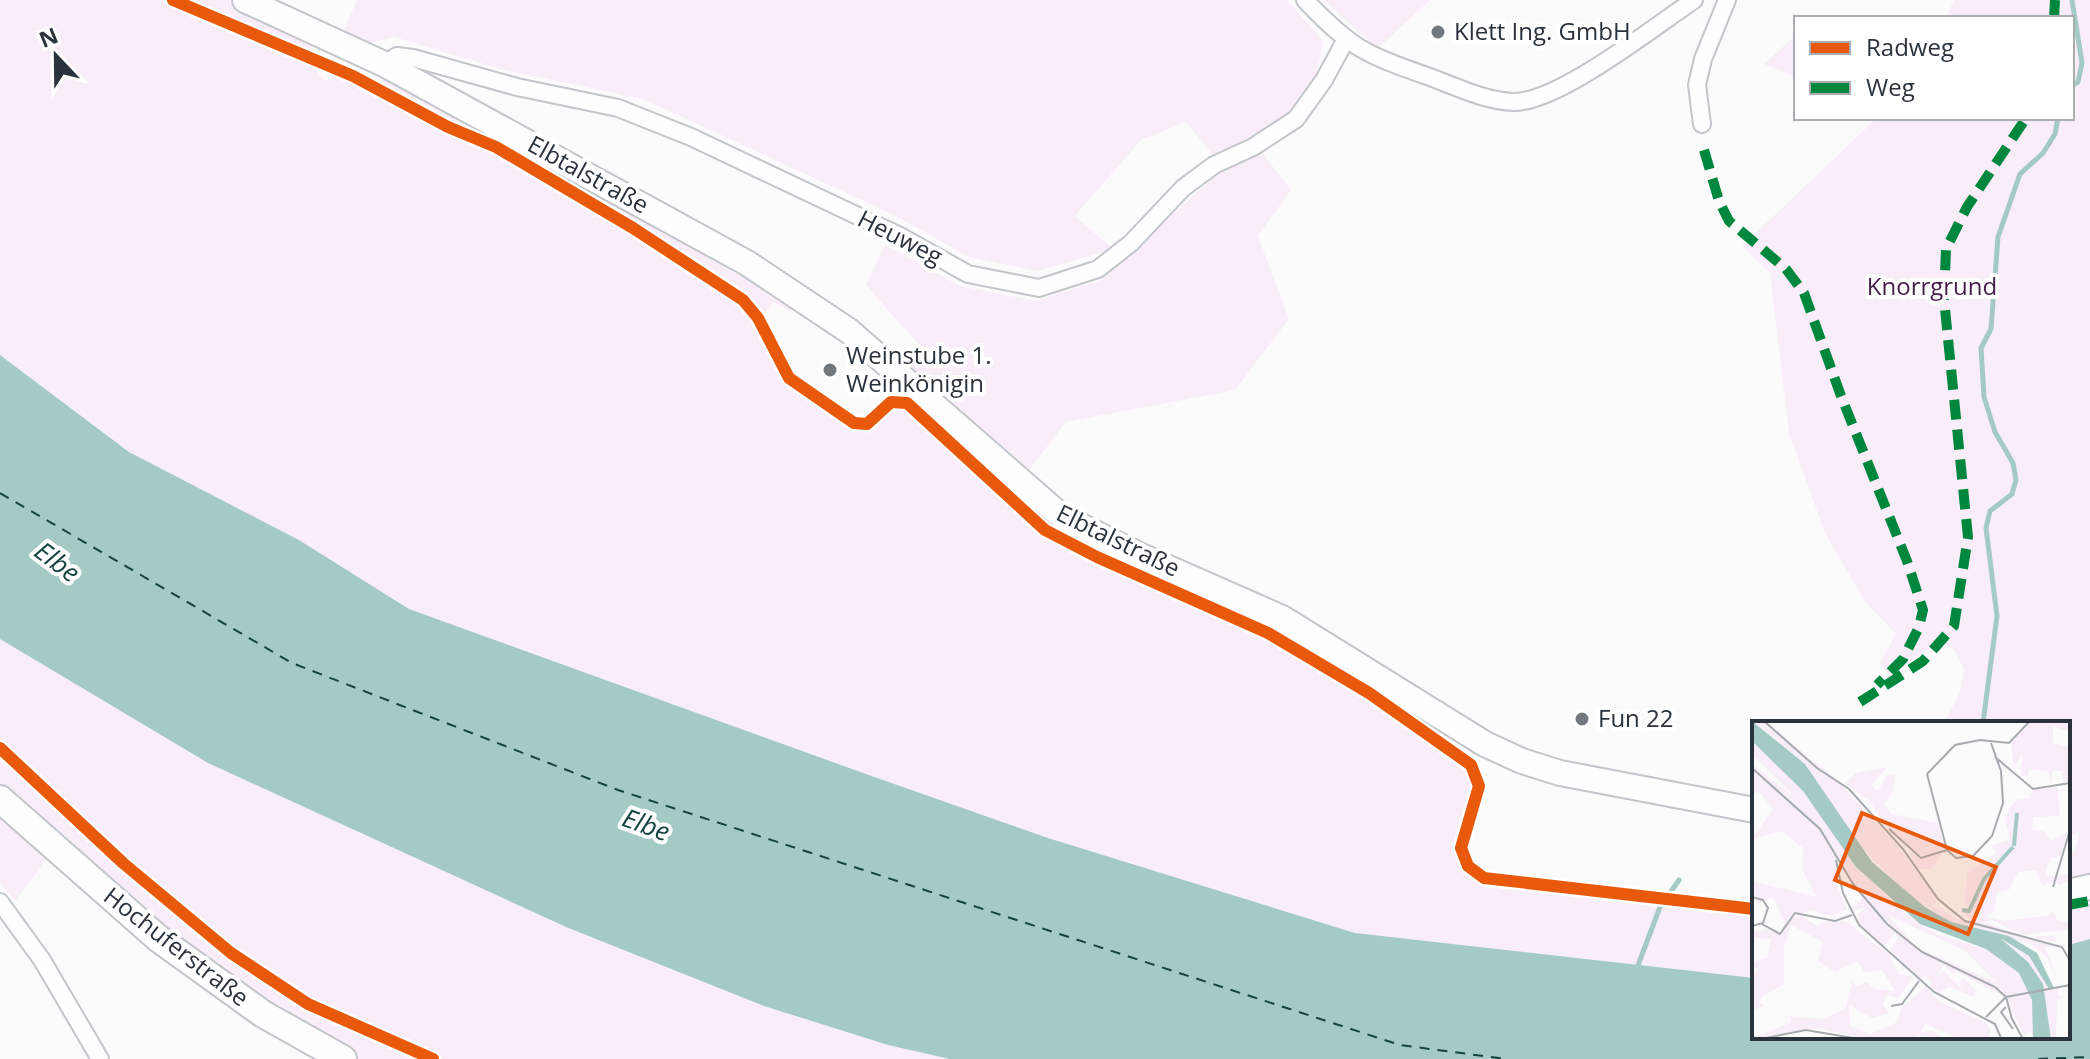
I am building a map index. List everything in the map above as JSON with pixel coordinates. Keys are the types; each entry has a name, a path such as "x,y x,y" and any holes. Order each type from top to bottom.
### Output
{"main road":[{"name":"Hochuferstraße","path":"0,799 159,939 263,1014 343,1059"}],"street":[{"name":"Elbtalstraße","path":"245,0 384,64 736,257 805,300 904,377 1025,488 1075,524 1282,618 1458,729 1522,761 1652,792 1752,810"},
{"path":"1305,0 1345,41 1367,55 1494,100 1518,102 1587,73 1694,0"},
{"path":"1702,124 1697,85 1703,59 1727,0"},
{"name":"Heuweg","path":"384,64 397,56 413,58 517,87 618,108 691,137 900,236 968,274 1039,288 1098,269 1131,243 1183,188 1214,165 1253,147 1296,119 1324,80 1345,41"},
{"path":"2070,892 2090,887"},
{"path":"0,902 42,960 100,1059"}],"green space":[{"path":"0,0 164,0 309,61 315,64 318,74 326,81 336,76 388,100 491,150 593,205 738,300 754,317 789,383 846,423 865,430 889,408 907,409 1051,537 1266,636 1417,728 1475,775 1476,785 1457,844 1468,866 1484,878 1752,909 1752,978 1355,933 1048,838 866,774 409,609 299,540 129,452 0,355"},
{"path":"181,0 229,0 316,38 307,53"},
{"path":"357,0 1287,0 1323,41 1316,79 1289,116 1214,156 1186,122 1141,140 1075,216 1113,249 1037,271 969,257 890,213 643,99 504,70 394,37 370,43 344,30"},
{"path":"1324,0 1430,0 1377,49"},
{"name":"Knorrgrund","path":"1954,0 2090,0 2090,879 2070,883 2070,855 2075,851 2080,831 2070,836 2070,721 1945,721 1960,692 1964,669 1951,647 1944,645 1928,649 1891,678 1880,663 1896,634 1866,603 1825,533 1789,433 1770,273 1742,246 1875,120 2074,120 2074,16 1947,16"},
{"path":"1794,37 1794,76 1764,64"},
{"path":"383,73 673,232 688,246 738,275 743,268 797,303 790,311 774,302 761,316 728,285 591,196 514,153 400,99 381,83"},
{"path":"1260,150 1291,190 1258,236 1289,319 1235,390 1066,422 1029,470 902,370 919,345 866,285 885,245 960,286 1035,301 1101,280 1220,171"},
{"path":"0,639 208,763 566,927 764,1006 888,1045 950,1059 317,1059 239,1016 0,793"},
{"path":"0,814 47,859 15,901 0,883"},
{"path":"2090,903 2090,939 2070,944 2070,906"}],"water":[{"name":"Elbe","path":"0,355 129,452 299,540 409,609 1048,838 1355,933 1752,978 1752,1039 2070,1039 2070,944 2090,939 2090,1059 950,1059 888,1045 764,1006 566,927 208,763 0,639"}],"waterway":[{"path":"2072,0 2082,63 2078,82 2074,85"},
{"path":"1983,721 1997,616 1986,528 1990,511 2012,494 2016,480 2013,463 1995,432 1984,397 1981,348 1991,329 1998,237 2020,174 2043,153 2055,134 2058,120"},
{"path":"1637,968 1660,907 1679,880"}],"ferry route":[{"path":"0,493 292,663 618,790 1400,1045 1506,1059"},
{"path":"2038,1059 2090,1057"}],"marked path":[{"path":"2054,16 2055,0"},
{"path":"1860,702 1923,661 1954,626 1968,537 1944,299 1946,249 1967,207 2025,120"},
{"path":"1704,150 1719,201 1729,221 1786,269 1804,293 1923,610 1919,627 1903,659 1877,685"},
{"path":"2070,905 2090,901"}],"cycle path":[{"path":"173,0 353,76 448,127 496,147 633,228 743,300 758,318 789,378 854,423 867,424 891,402 907,403 1045,530 1097,557 1268,633 1369,693 1471,765 1479,786 1461,848 1468,866 1484,878 1752,909"},
{"path":"0,748 123,863 231,953 308,1004 433,1059"}],"place":[{"name":"Klett Ing. GmbH","path":"1438,32"},
{"name":"Weinstube 1. Weinkönigin","path":"830,370"},
{"name":"Fun 22","path":"1582,719"}]}
